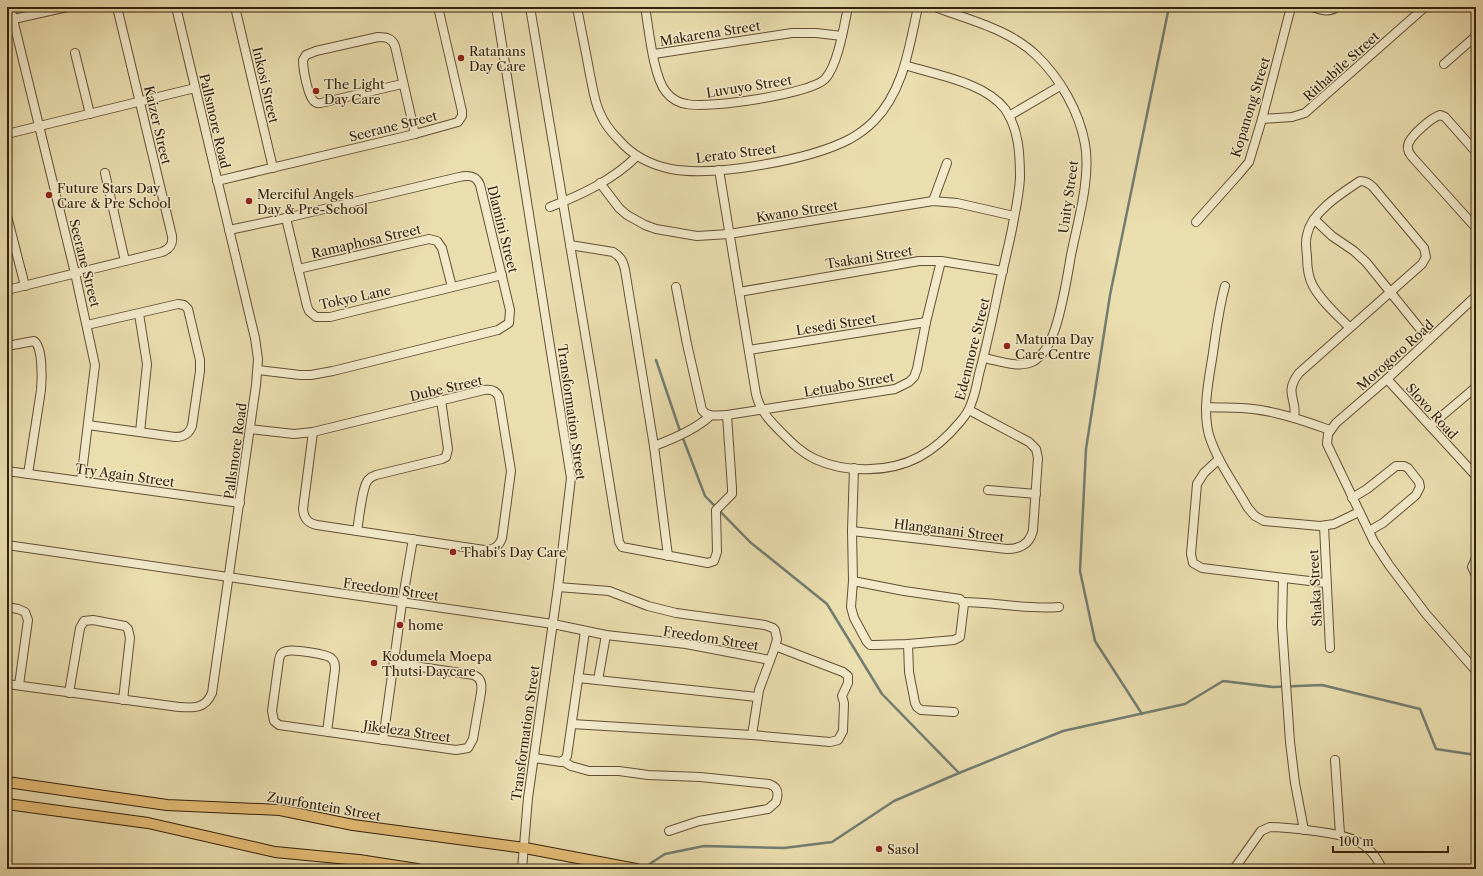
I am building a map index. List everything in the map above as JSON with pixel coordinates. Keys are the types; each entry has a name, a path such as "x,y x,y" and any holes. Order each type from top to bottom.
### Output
{"main road":[{"name":"Zuurfontein Street","path":"7,782 167,805 275,809 353,825 525,848 636,869"},
{"path":"7,804 148,824 275,852 359,860 417,869"}],"street":[{"name":"Seerane Street","path":"10,7 75,273 95,364 81,481"},
{"path":"14,19 67,7"},
{"name":"Kaizer Street","path":"7,290 166,251 170,247 172,240 117,7"},
{"name":"Pallsmore Road","path":"7,684 188,708 200,706 208,701 213,688 230,578 258,370 254,338 176,7"},
{"name":"Inkosi Street","path":"235,7 274,168"},
{"name":"Seerane Street","path":"217,181 414,134 456,123 460,120 462,116 438,7"},
{"name":"Transformation Street","path":"496,7 570,467 570,488 553,624 528,798 525,848 522,869"},
{"path":"530,7 620,544 624,548 708,563 716,559 716,510 732,494 727,415"},
{"name":"Lerato Street","path":"577,7 594,96 599,112 618,140 637,156 650,163 670,169 693,171 719,170 765,164 830,148 850,139 874,121 886,106 895,91 905,65 918,7"},
{"name":"Luvuyo Street","path":"646,7 658,74 665,91 672,98 686,104 712,105 784,94 817,84 824,80 833,66 842,36 848,7"},
{"name":"Unity Street","path":"935,7 994,29 1013,38 1036,55 1060,86 1074,109 1085,144 1086,167 1081,204 1057,324 1047,348 1033,362 1021,364 984,358"},
{"name":"Kopanong Street","path":"1196,222 1249,162 1262,119 1291,7"},
{"path":"1312,7 1326,11 1338,7"},
{"name":"Rithabile Street","path":"1262,119 1292,117 1305,113 1425,7"},
{"name":"Makarena Street","path":"654,54 792,32 842,36"},
{"path":"1444,64 1476,36"},
{"path":"402,84 317,103 313,100 310,94 303,60 306,55 316,51 378,37 385,37 392,40 414,134"},
{"path":"75,53 90,114"},
{"name":"Edenmore Street","path":"719,170 756,394 762,410 790,441 806,454 824,462 866,469 892,466 911,461 920,456 937,445 953,430 969,410 984,358 1014,216 1019,188 1019,156 1017,135 1009,116 997,101 978,88 957,80 905,65"},
{"path":"1009,116 1060,86"},
{"path":"7,134 195,88"},
{"path":"1476,152 1445,117 1440,115 1432,119 1413,136 1408,144 1409,152 1414,159 1476,228"},
{"path":"550,207 600,183 624,168 637,156"},
{"path":"933,201 947,163"},
{"path":"105,173 125,261"},
{"name":"Dlamini Street","path":"229,230 459,177 471,176 476,178 480,185 510,310 509,323 498,330 327,372 300,375 258,370"},
{"path":"1294,418 1295,411 1291,390 1295,378 1303,369 1350,328 1391,292 1422,264 1426,257 1424,248 1373,187 1368,182 1360,181 1330,200 1309,226 1307,234 1307,267 1312,286 1350,328"},
{"name":"Kwano Street","path":"600,183 619,208 627,215 645,225 662,230 697,236 729,234 933,201 958,203 1014,216"},
{"path":"7,216 25,286"},
{"name":"Tokyo Lane","path":"286,218 307,306 312,315 320,318 330,317 502,275"},
{"path":"1314,219 1332,236 1360,256 1429,340"},
{"name":"Ramaphosa Street","path":"298,269 429,239 438,241 442,248 452,288"},
{"path":"570,245 613,252 623,260 654,446 668,556"},
{"name":"Tsakani Street","path":"739,292 909,263 941,261 1003,271"},
{"name":"Letuabo Street","path":"710,416 762,410 887,391 903,387 914,377 917,369 926,322 941,261"},
{"path":"1225,286 1208,383 1206,407 1207,422 1209,436 1219,458 1248,508 1259,519 1271,522 1324,526 1359,512"},
{"path":"654,446 688,431 710,416 704,412 700,403 676,287"},
{"name":"Morogoro Road","path":"1330,430 1476,296"},
{"path":"87,326 182,304 187,306 200,360 200,371 192,426 188,434 175,437 88,425"},
{"path":"139,314 147,364 140,432"},
{"name":"Lesedi Street","path":"749,350 926,322"},
{"path":"7,346 34,342 37,343 39,349 42,378 41,390 28,474"},
{"name":"Slovo Road","path":"1387,379 1475,475"},
{"path":"1430,426 1476,386"},
{"name":"Dube Street","path":"250,429 294,434 313,432 484,390 492,390 498,394 511,472 502,538 499,545 493,549 484,550 413,539"},
{"path":"357,531 364,490 369,479 376,475 446,457 448,449 440,400"},
{"path":"1206,407 1251,409 1294,418 1330,430 1327,438 1329,449 1359,512 1382,554 1440,631 1476,671"},
{"name":"Hlanganani Street","path":"852,530 1013,549 1023,546 1031,538 1036,494 1038,452 1033,445 969,410"},
{"path":"313,432 303,509 303,513 307,520 317,525 413,539 402,603 384,740"},
{"path":"1219,458 1204,473 1198,484 1191,547 1192,561 1195,565 1202,568 1326,583"},
{"path":"1352,498 1367,489 1396,466 1404,466 1419,482 1420,487 1416,495 1383,523 1369,531"},
{"path":"854,468 852,613 868,644 908,644 954,640 959,638 961,634 963,602"},
{"name":"Try Again Street","path":"7,471 240,503"},
{"path":"988,490 1036,494"},
{"name":"Shaka Street","path":"1324,526 1330,648"},
{"name":"Freedom Street","path":"7,545 553,624 606,635 686,644 770,660"},
{"path":"1476,558 1472,567 1476,576"},
{"path":"1284,579 1282,626 1290,742 1304,830"},
{"path":"853,581 904,591 958,598 963,602 990,603 1036,608 1059,607"},
{"path":"558,587 609,591 648,606 676,613 769,626 773,628 777,633 775,646 761,682 757,697 752,735"},
{"path":"7,607 18,608 25,612 28,620 19,685"},
{"path":"69,693 80,628 84,621 93,620 125,626 130,633 123,700"},
{"path":"563,761 567,756 586,630"},
{"path":"598,680 606,635"},
{"path":"908,644 909,672 914,703 921,710 954,712"},
{"path":"572,724 752,735 830,742 838,740 842,734 844,703 842,696 848,683 848,676 843,672 775,646"},
{"name":"Jikeleza Street","path":"327,732 334,662 333,659 327,655 291,650 285,651 280,654 272,711 274,721 282,726 456,750 468,748 473,739 481,693 482,685 480,679 474,675 394,663"},
{"path":"578,678 757,697"},
{"path":"534,758 558,762 563,761 588,771 619,771 648,775 700,777 769,784 776,788 776,802 768,809 699,821 669,831"},
{"path":"1335,760 1340,834"},
{"path":"1234,869 1261,831 1265,828 1277,827 1340,834 1356,840 1375,854 1382,869"}],"waterway":[{"path":"1142,714 1095,641 1080,571 1086,449 1110,295 1169,7"},
{"path":"656,360 679,428 705,496 750,542 827,604 882,694 959,773"},
{"path":"642,869 665,854 704,846 784,848 832,842 894,801 959,773 1063,731 1185,704 1223,681 1273,687 1322,685 1420,709 1436,749 1476,755"}],"place":[{"name":"Ratanans Day Care","path":"461,58"},
{"name":"The Light Day Care","path":"316,91"},
{"name":"Future Stars Day Care & Pre School","path":"49,195"},
{"name":"Merciful Angels Day & Pre-School","path":"249,201"},
{"name":"Matuma Day Care Centre","path":"1007,346"},
{"name":"Thabi's Day Care","path":"453,552"},
{"name":"home","path":"400,625"},
{"name":"Kodumela Moepa Thutsi Daycare","path":"374,663"},
{"name":"Sasol","path":"879,849"}]}
